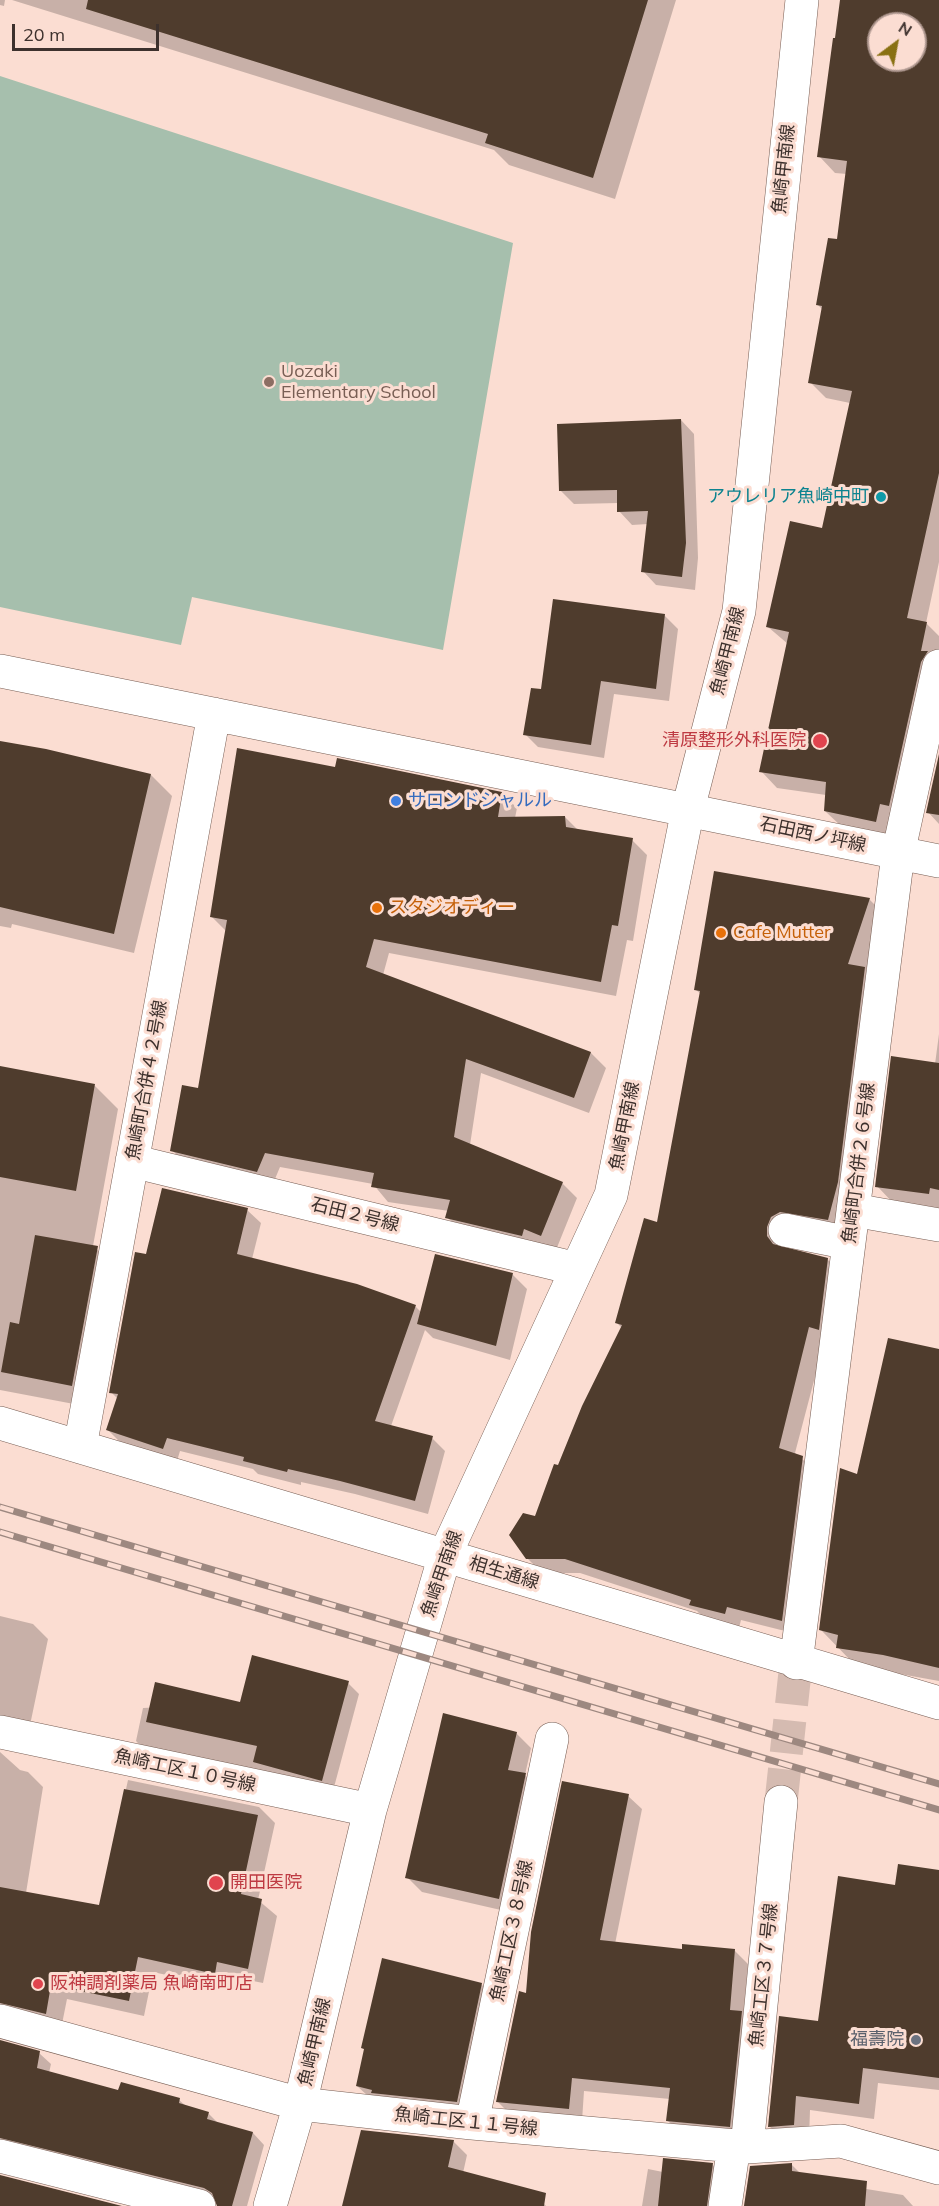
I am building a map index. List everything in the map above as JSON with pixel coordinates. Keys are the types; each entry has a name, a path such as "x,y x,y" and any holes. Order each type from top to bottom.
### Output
{"street":[{"name":"魚崎甲南線","path":"270,2206 300,2104 370,1810 445,1555 611,1196 688,808 739,611 802,0"},
{"name":"魚崎町合併２６号線","path":"796,1663 898,854 939,666"},
{"name":"石田西ノ坪線","path":"0,671 688,808 939,861"},
{"name":"魚崎町合併４２号線","path":"80,1447 214,714"},
{"name":"石田２号線","path":"132,1161 577,1269"},
{"path":"854,1210 939,1225"},
{"path":"786,1230 849,1243"},
{"name":"相生通線","path":"0,1424 445,1555 796,1663 939,1703"},
{"name":"魚崎工区１０号線","path":"0,1732 370,1810"},
{"name":"魚崎工区３８号線","path":"472,2123 552,1739"},
{"name":"魚崎工区３７号線","path":"725,2206 740,2147 781,1802"},
{"name":"魚崎工区１１号線","path":"0,2021 300,2104 472,2123 740,2147 841,2141 939,2168"},
{"path":"0,2156 199,2206"}],"green space":[{"path":"0,76 513,243 443,650 192,597 181,645 0,607"}],"building":[{"path":"88,0 648,0 593,178 485,143 488,134 86,9"},
{"path":"840,0 939,0 939,473 907,618 927,622 921,651 928,651 921,662 889,806 880,804 876,822 824,811 826,782 759,772 789,632 766,627 790,521 822,528 852,391 808,383 822,306 816,305 828,238 837,239 847,161 817,157 833,38 835,38"},
{"path":"681,419 686,543 682,577 641,572 648,511 617,512 617,490 559,491 557,424"},
{"path":"553,599 665,614 656,689 601,681 591,745 523,735 531,688 541,689"},
{"path":"0,741 46,749 151,774 114,934 0,907"},
{"path":"237,748 335,767 337,758 502,792 498,817 565,816 566,827 633,838 618,926 612,925 601,982 374,939 366,967 591,1052 574,1098 466,1059 454,1137 563,1182 541,1236 524,1229 522,1236 445,1218 450,1200 371,1187 374,1173 265,1153 257,1172 170,1151 182,1085 198,1088 227,920 210,917"},
{"path":"939,754 939,815 926,813"},
{"path":"714,871 870,898 848,964 865,967 838,1182 828,1220 780,1212 771,1217 767,1227 767,1236 773,1244 828,1258 819,1330 809,1327 779,1448 803,1456 782,1621 727,1607 725,1614 689,1605 691,1600 565,1559 526,1559 509,1535 523,1513 535,1516 554,1464 558,1465 582,1406 622,1325 615,1323 644,1218 657,1222 700,991 694,990"},
{"path":"891,1056 939,1063 939,1190 930,1188 929,1194 875,1187"},
{"path":"0,1066 95,1084 76,1191 0,1177"},
{"path":"162,1188 248,1208 237,1254 357,1284 416,1305 375,1421 433,1436 415,1501 340,1481 288,1469 287,1472 243,1461 244,1457 167,1438 163,1449 106,1430 118,1394 109,1393 135,1252 146,1254"},
{"path":"35,1235 98,1246 72,1386 1,1372 10,1322 19,1324"},
{"path":"435,1254 513,1273 496,1346 417,1324"},
{"path":"888,1338 939,1349 939,1668 883,1655 836,1648 838,1635 819,1630 840,1468 857,1474"},
{"path":"252,1655 349,1681 322,1781 253,1762 257,1746 146,1722 155,1682 240,1702"},
{"path":"443,1713 517,1732 508,1770 526,1773 499,1899 405,1878"},
{"path":"562,1781 629,1794 600,1940 682,1949 682,1944 735,1949 730,2010 742,2011 730,2127 666,2121 670,2088 572,2078 569,2109 496,2102 519,1991 526,1993 531,1932"},
{"path":"124,1789 258,1815 241,1894 262,1899 248,1969 217,1962 215,1974 138,1957 129,2001 51,1985 46,2014 0,2003 0,1887 99,1905"},
{"path":"898,1864 939,1870 939,2078 863,2068 859,2104 796,2096 794,2125 768,2127 779,2016 818,2021 838,1876 895,1885"},
{"path":"382,1958 482,1983 457,2102 371,2093 372,2090 356,2086 364,2049 361,2048"},
{"path":"0,2040 40,2051 37,2068 118,2090 121,2082 180,2098 179,2103 209,2112 207,2119 253,2132 232,2206 217,2206 212,2193 204,2188 0,2138"},
{"path":"361,2130 454,2140 448,2167 546,2193 544,2206 342,2206"},
{"path":"663,2158 713,2163 707,2206 658,2206"},
{"path":"792,2163 792,2171 867,2181 865,2206 744,2206 750,2166"},
{"path":"0,2175 122,2206 0,2206"}],"tunnel":[{"path":"781,1802 796,1663"}],"railway":[{"path":"0,1507 939,1784"},
{"path":"0,1532 939,1810"}],"place":[{"name":"Uozaki Elementary School","path":"269,382"},
{"name":"アウレリア魚崎中町","path":"881,497"},
{"name":"清原整形外科医院","path":"820,741"},
{"name":"サロンドシャルル","path":"396,801"},
{"name":"スタジオディー","path":"377,908"},
{"name":"Cafe Mutter","path":"721,933"},
{"name":"開田医院","path":"216,1883"},
{"name":"阪神調剤薬局 魚崎南町店","path":"38,1984"},
{"name":"福壽院","path":"916,2040"}]}
